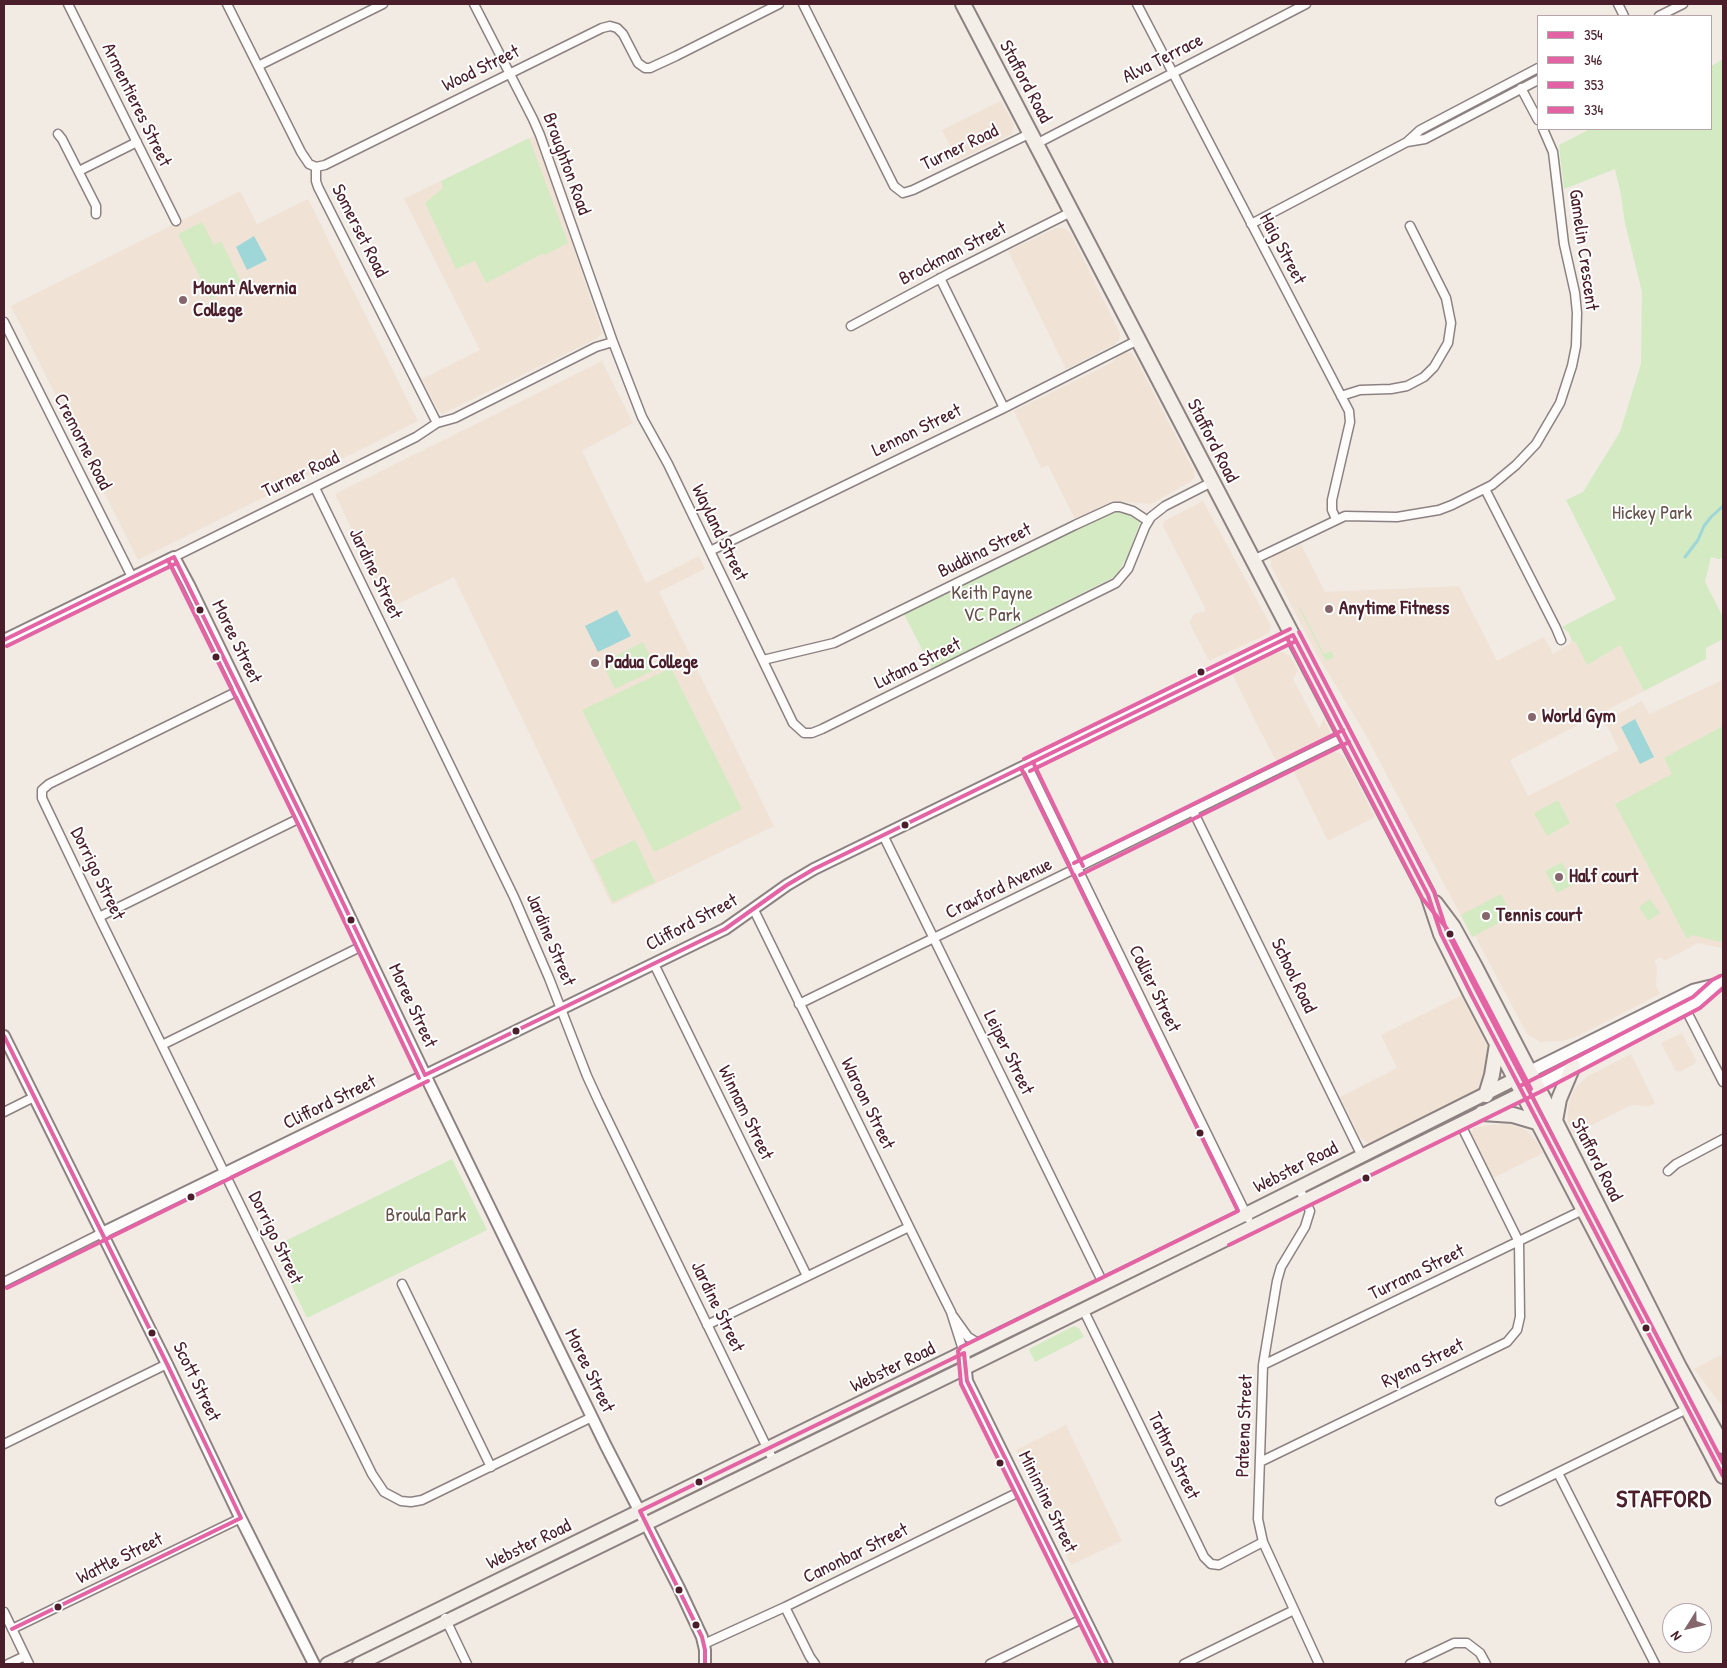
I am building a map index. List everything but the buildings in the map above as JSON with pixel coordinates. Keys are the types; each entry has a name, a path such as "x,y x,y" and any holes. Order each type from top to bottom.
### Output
{"highway":[{"name":"Stafford Road","path":"963,4 1346,736 1428,895 1442,934 1497,1044 1722,1472"},
{"name":"Stafford Road","path":"1428,895 1453,927 1530,1072 1680,1367 1722,1442"},
{"path":"1486,1095 1492,1075 1497,1044"},
{"path":"1555,1121 1559,1099 1573,1066"},
{"path":"1482,1113 1513,1115 1540,1123"}],"main road":[{"name":"Webster Road","path":"359,1664 1083,1309 1249,1220 1299,1188 1675,999 1694,990 1720,983"},
{"name":"Webster Road","path":"327,1664 1104,1284 1249,1220 1306,1200 1537,1086 1697,1002 1720,983"}],"street":[{"name":"Armentieres Street","path":"68,4 176,221"},
{"name":"Somerset Road","path":"227,4 305,159 310,166 316,167 318,187 436,423"},
{"path":"258,66 384,4"},
{"name":"Broughton Road","path":"474,4 540,135 613,342"},
{"name":"Wood Street","path":"316,167 325,165 597,30 610,26 618,28 621,30 636,60 645,68 653,67 779,4"},
{"name":"Turner Road","path":"804,4 894,186 903,193 1033,138"},
{"name":"Haig Street","path":"1136,4 1348,411 1350,418 1332,500 1336,519"},
{"name":"Alva Terrace","path":"1033,138 1173,73 1306,4"},
{"path":"1661,15 1683,4"},
{"path":"1251,224 1407,142 1420,130 1537,69"},
{"path":"1407,142 1425,139 1537,80"},
{"path":"1521,88 1537,118"},
{"name":"Gamelin Crescent","path":"1253,560 1336,519 1349,515 1397,518 1439,510 1485,489 1504,476 1536,444 1560,403 1575,356 1577,302 1564,244 1553,152 1543,130"},
{"path":"58,134 96,206 96,214"},
{"path":"79,171 137,142"},
{"name":"Brockman Street","path":"851,326 940,278 1071,212"},
{"path":"1341,396 1356,391 1407,386 1424,377 1434,367 1448,343 1451,323 1446,298 1410,226"},
{"path":"940,278 1004,408"},
{"name":"Cremorne Road","path":"4,322 132,577"},
{"name":"Lennon Street","path":"710,551 1004,408 1138,340"},
{"name":"Turner Road","path":"4,640 315,488 424,433 436,423 455,418 596,348 613,342"},
{"name":"Wayland Street","path":"613,342 642,417 668,464 793,723 804,733"},
{"path":"1148,522 1155,513 1165,506 1212,482"},
{"name":"Jardine Street","path":"315,488 518,905 594,1092 774,1462"},
{"path":"1485,489 1561,640"},
{"name":"Buddina Street","path":"763,660 834,643 1075,524 1114,507 1133,511 1148,522"},
{"name":"Lutana Street","path":"804,733 812,733 822,729 1116,583 1128,569 1148,522"},
{"name":"Moree Street","path":"174,557 592,1417 679,1588 704,1644"},
{"name":"Clifford Street","path":"102,1233 725,929 798,878 1293,635"},
{"name":"Dorrigo Street","path":"240,690 49,784 42,790 42,798 99,917 372,1474 384,1492 402,1501 422,1500 592,1417"},
{"name":"Crawford Avenue","path":"799,1004 1346,736"},
{"name":"Collier Street","path":"1027,765 1249,1220"},
{"name":"School Road","path":"1193,811 1362,1156"},
{"path":"99,917 302,817"},
{"name":"Leiper Street","path":"883,835 1104,1284"},
{"name":"Waroon Street","path":"754,910 951,1312 968,1337 981,1345"},
{"path":"162,1045 364,945"},
{"name":"Winnam Street","path":"654,964 807,1276"},
{"path":"1675,999 1685,1008 1723,1082"},
{"name":"Scott Street","path":"4,1036 314,1664"},
{"path":"4,1112 34,1097"},
{"path":"1460,1123 1519,1242"},
{"path":"1668,1171 1676,1164 1723,1139"},
{"path":"1299,1188 1306,1200"},
{"name":"Pateena Street","path":"1306,1200 1310,1211 1308,1220 1281,1267 1277,1281 1263,1365 1258,1519 1263,1542 1320,1664"},
{"name":"Turrana Street","path":"1263,1365 1585,1209"},
{"path":"707,1325 909,1226"},
{"path":"4,1282 102,1233"},
{"name":"Ryena Street","path":"1260,1462 1507,1342 1517,1330 1520,1317 1519,1242"},
{"path":"402,1284 492,1467"},
{"name":"Tathra Street","path":"1083,1309 1204,1557 1211,1564 1218,1564 1263,1542"},
{"name":"Waroon Street","path":"951,1312 964,1353"},
{"name":"Minimine Street","path":"964,1353 967,1381 1107,1664"},
{"path":"4,1444 167,1364"},
{"path":"1500,1501 1689,1408"},
{"path":"1558,1472 1654,1664"},
{"name":"Canonbar Street","path":"704,1644 1021,1491"},
{"name":"Wattle Street","path":"12,1629 241,1518"},
{"path":"785,1606 815,1664"},
{"path":"441,1609 467,1664"},
{"path":"1184,1664 1294,1610"},
{"path":"4,1612 29,1664"},
{"path":"990,1664 1084,1618"},
{"path":"1410,1664 1454,1642 1467,1643 1480,1653 1486,1664"},
{"path":"704,1644 705,1664"},
{"path":"8,1664 25,1656"}],"shaded area":[{"path":"1001,101 1014,125 1012,134 957,161 942,130"},
{"path":"536,135 602,333 598,338 442,414 422,379 480,350 404,199"},
{"path":"240,191 257,224 308,199 418,421 138,560 11,306"},
{"path":"1056,228 1063,228 1070,232 1120,333 1119,340 1115,344 1066,369 1008,251"},
{"path":"1124,352 1131,353 1136,359 1194,471 1194,478 1151,504 1112,501 1075,519 1048,465 1041,468 1014,411 1113,362 1117,356"},
{"name":"Padua College","path":"602,361 633,423 582,451 646,583 699,556 705,569 659,592 774,826 612,905 454,577 389,608 335,494"},
{"path":"1203,501 1271,626 1268,634 1209,661 1189,622 1194,614 1204,612 1205,608 1163,526 1164,521"},
{"path":"1301,544 1325,592 1459,586 1497,661 1544,637 1553,654 1572,641 1576,643 1620,645 1644,691 1510,760 1528,796 1619,750 1605,721 1642,701 1649,714 1723,680 1723,947 1698,943 1664,961 1661,957 1654,961 1657,966 1656,985 1660,994 1578,1036 1563,1041 1540,1042 1527,1034 1475,936 1472,937 1363,730 1317,655 1271,566 1271,559 1276,553 1282,550 1288,551"},
{"path":"1282,652 1290,656 1298,670 1293,679 1319,728 1324,718 1330,732 1329,736 1323,741 1277,762 1233,675 1275,653"},
{"path":"1332,751 1339,753 1345,759 1375,817 1328,841 1294,772 1315,761 1321,755"},
{"path":"1466,993 1489,1042 1491,1052 1482,1088 1476,1093 1374,1144 1366,1142 1360,1137 1340,1097 1397,1068 1381,1035"},
{"path":"1682,1033 1696,1060 1695,1064 1679,1072 1675,1070 1661,1043"},
{"path":"1631,1054 1655,1103 1650,1106 1631,1105 1573,1135 1568,1121 1568,1107 1574,1089 1588,1076"},
{"path":"1507,1124 1525,1129 1536,1140 1543,1153 1493,1178 1472,1134 1473,1128"},
{"path":"1723,1354 1723,1407 1694,1369"},
{"path":"1066,1425 1122,1541 1071,1565 1016,1450"}],"green space":[{"name":"Hickey Park","path":"1723,59 1723,557 1719,559 1711,557 1705,582 1723,617 1723,639 1706,648 1706,659 1644,691 1620,645 1587,665 1576,643 1572,641 1569,633 1562,627 1616,599 1566,500 1583,492 1620,432 1641,364 1642,292 1625,223 1615,169 1564,189 1559,145 1588,130 1712,130 1712,65"},
{"path":"529,138 568,243 545,255 544,253 486,283 475,261 456,269 425,203 443,188 441,181"},
{"path":"202,222 214,245 221,241 242,284 211,299 178,234"},
{"name":"Keith Payne VC Park","path":"1112,511 1127,511 1140,519 1128,555 1116,576 932,669 904,614"},
{"path":"1300,607 1324,654 1331,651 1334,657 1326,661"},
{"path":"643,642 656,669 615,689 602,663"},
{"path":"671,668 742,809 654,852 582,710"},
{"path":"1723,726 1723,940 1720,942 1693,935 1687,939 1615,804 1672,774 1664,758"},
{"path":"1558,800 1570,823 1547,836 1534,813"},
{"path":"635,840 655,882 613,902 593,860"},
{"name":"Half court","path":"1562,862 1574,884 1557,893 1545,871"},
{"name":"Tennis court","path":"1501,894 1512,916 1472,937 1461,915"},
{"path":"1650,899 1660,913 1648,921 1639,907"},
{"name":"Broula Park","path":"452,1159 487,1230 307,1318 273,1247"},
{"path":"1074,1326 1079,1328 1084,1337 1035,1362 1029,1349"}],"water":[{"path":"254,236 267,260 247,270 236,247"},
{"path":"617,610 631,636 598,652 585,626"},
{"path":"1635,719 1654,757 1640,764 1621,727"}],"waterway":[{"path":"1685,557 1698,540 1704,526 1723,506"}],"transit line":[{"name":"354","path":"174,557 302,817 425,1075"},
{"name":"354","path":"4,640 174,557"},
{"name":"334","path":"168,560 296,820 419,1078"},
{"name":"334","path":"7,646 177,563"},
{"name":"353","path":"1024,759 1290,629"},
{"name":"353","path":"1299,632 1434,892 1447,932 1477,991 1723,1463"},
{"name":"354","path":"1293,635 1428,895 1441,934 1471,994 1723,1476"},
{"name":"354","path":"425,1075 725,929 787,885 814,869 1293,635"},
{"name":"346","path":"1287,638 1422,898 1448,930 1531,1089"},
{"name":"346","path":"1030,771 1296,641"},
{"name":"353","path":"1074,863 1343,730"},
{"name":"346","path":"1080,875 1349,742"},
{"name":"353","path":"1033,762 1083,866"},
{"name":"346","path":"1021,768 1238,1211 961,1347 958,1351 961,1384 1100,1664"},
{"name":"353","path":"1520,1086 1693,997 1712,980 1720,976"},
{"name":"346","path":"1229,1245 1540,1092 1700,1008 1723,988"},
{"name":"354","path":"4,1036 167,1364 241,1518"},
{"name":"334","path":"7,1288 428,1081"},
{"name":"354","path":"705,1664 705,1650 702,1637 640,1511 964,1353 967,1381 1107,1664"},
{"name":"354","path":"12,1629 241,1518"}],"place":[{"name":"Mount Alvernia College","path":"183,300"},
{"name":"Anytime Fitness","path":"1329,609"},
{"name":"Padua College","path":"595,663"},
{"name":"World Gym","path":"1532,717"},
{"name":"Half court","path":"1559,877"},
{"name":"Tennis court","path":"1486,916"}],"district":[{"name":"STAFFORD","path":"1664,1501"}]}
